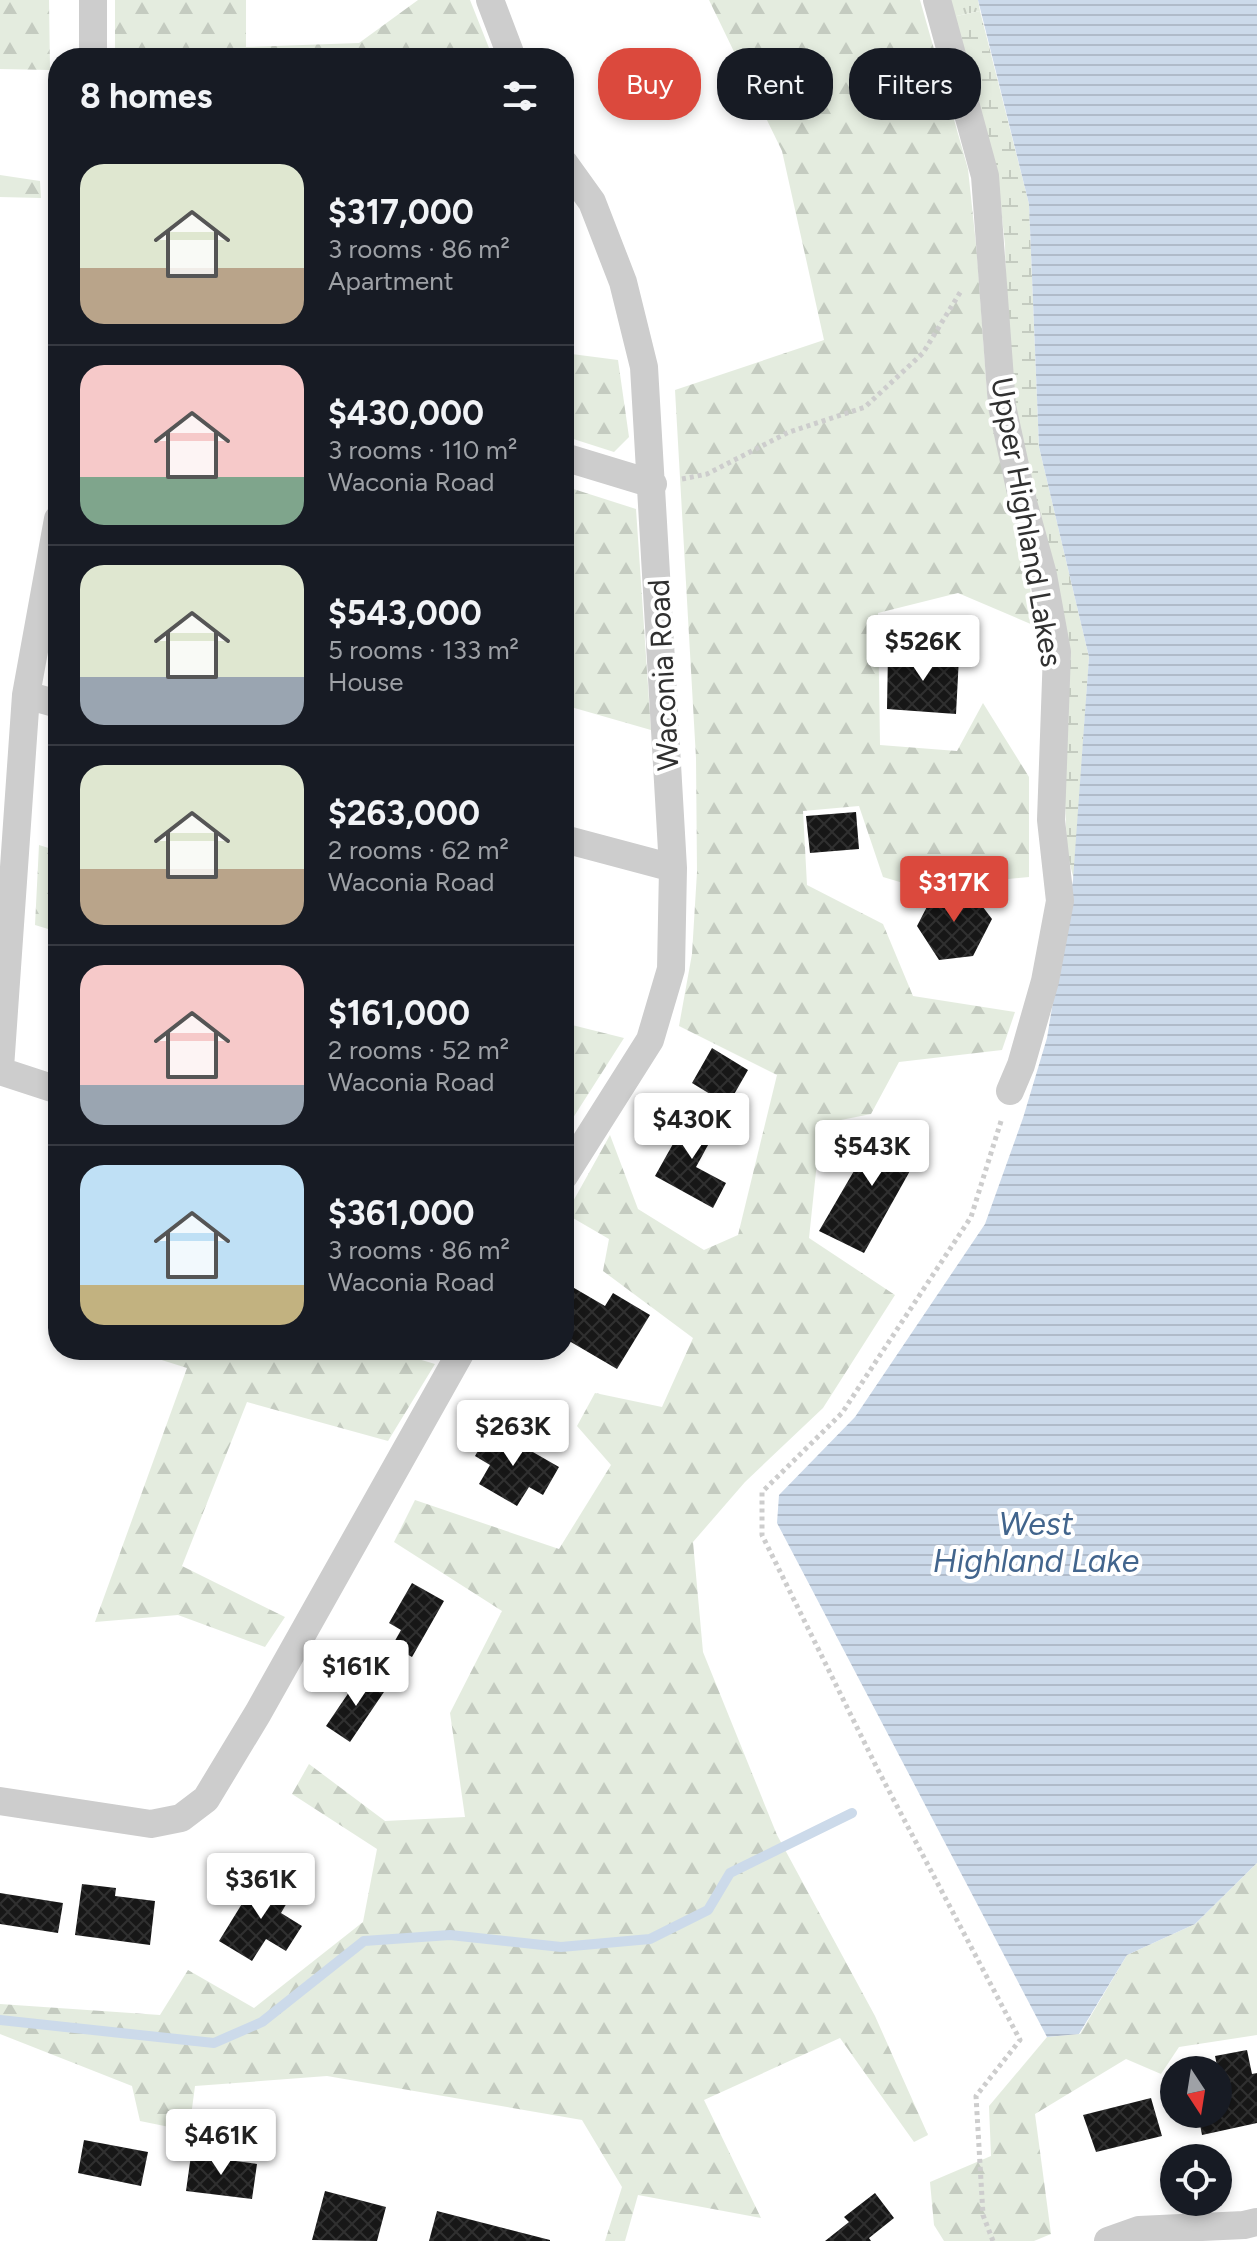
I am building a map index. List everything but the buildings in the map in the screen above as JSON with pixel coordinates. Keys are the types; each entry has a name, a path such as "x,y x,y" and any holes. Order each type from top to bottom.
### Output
{"street":[{"path":"93,0 93,48"},
{"path":"490,0 508,48"},
{"name":"Upper Highland Lakes","path":"937,0 985,176 1002,406 1043,575 1057,652 1051,820 1060,901 1045,981 1021,1065 1010,1091"},
{"name":"Waconia Road","path":"574,177 592,202 623,282 644,367 673,868 671,969 650,1040 574,1160"},
{"path":"574,460 653,484"},
{"path":"48,574 26,695 0,1070 48,1087"},
{"path":"26,695 48,701"},
{"path":"574,842 673,868"},
{"path":"0,1801 151,1824 181,1818 206,1799 258,1713 456,1360"},
{"path":"1108,2241 1139,2230 1216,2234 1257,2222"}],"path":[{"path":"653,484 707,474 789,432 865,407 923,353 968,280 992,248"},
{"path":"993,2241 983,2215 976,2096 1020,2040 878,1770 762,1535 762,1492 842,1413 971,1217 1010,1091"}],"green space":[{"path":"0,0 49,0 48,70 0,69"},
{"path":"115,0 246,0 246,47 359,43 418,0 470,0 489,48 115,48"},
{"path":"709,0 920,0 934,48 849,48 849,120 954,120 968,169 988,406 1029,571 1033,625 958,593 878,613 880,745 957,751 983,703 1029,777 1029,877 920,888 883,877 859,806 803,811 807,885 883,924 913,996 1015,1012 1002,1050 899,1062 871,1114 821,1124 809,1238 895,1295 823,1408 745,1482 693,1542 703,1652 777,1835 875,2016 928,2135 914,2142 840,2038 704,2100 761,2218 638,2195 625,2241 605,2241 622,2187 582,2120 327,2076 195,2086 189,2131 140,2121 132,2086 0,2034 0,2004 160,2015 188,1970 254,2008 363,1922 377,1849 292,1794 309,1764 385,1821 465,1817 450,1713 502,1611 394,1542 415,1500 559,1549 611,1465 577,1426 595,1393 662,1407 693,1338 603,1271 609,1239 574,1219 574,1200 610,1135 638,1209 704,1250 738,1235 777,1075 679,1026 692,954 697,872 696,758 675,390 824,340 782,151 767,120 833,120 833,48 732,48"},
{"path":"950,0 978,0 980,11 952,17"},
{"path":"980,11 1029,204 1039,447 1089,657 1074,880 1067,853 1064,775 1014,402 1007,333 1005,245 997,171 981,116 981,48 961,48 952,17"},
{"path":"0,175 40,181 41,198 0,197"},
{"path":"574,354 618,360 629,437 614,452 574,439"},
{"path":"574,489 636,509 651,730 574,708"},
{"path":"39,845 48,848 48,929 35,925"},
{"path":"574,1026 624,1038 574,1116"},
{"path":"162,1360 422,1360 435,1364 388,1441 247,1402 182,1566 285,1617 265,1647 178,1615 95,1622 187,1368"},
{"path":"1257,1863 1257,2035 1179,2047 1173,2056 1160,2056 1160,2074 1126,2059 1035,2114 1051,2234 1034,2241 944,2241 934,2225 930,2182 991,2156 989,2106 1047,2037 1080,2034 1127,1955 1195,1924"}],"water":[{"name":"West Highland Lake","path":"978,0 1257,0 1257,1863 1195,1924 1127,1955 1079,2034 1047,2037 777,1523 779,1495 855,1417 985,1224 1023,1118 1047,1038 1073,880 1089,657 1039,447 1029,204"}],"waterway":[{"path":"0,2020 214,2043 262,2022 364,1941 450,1935 561,1947 650,1939 708,1910 730,1873 852,1813"}]}
